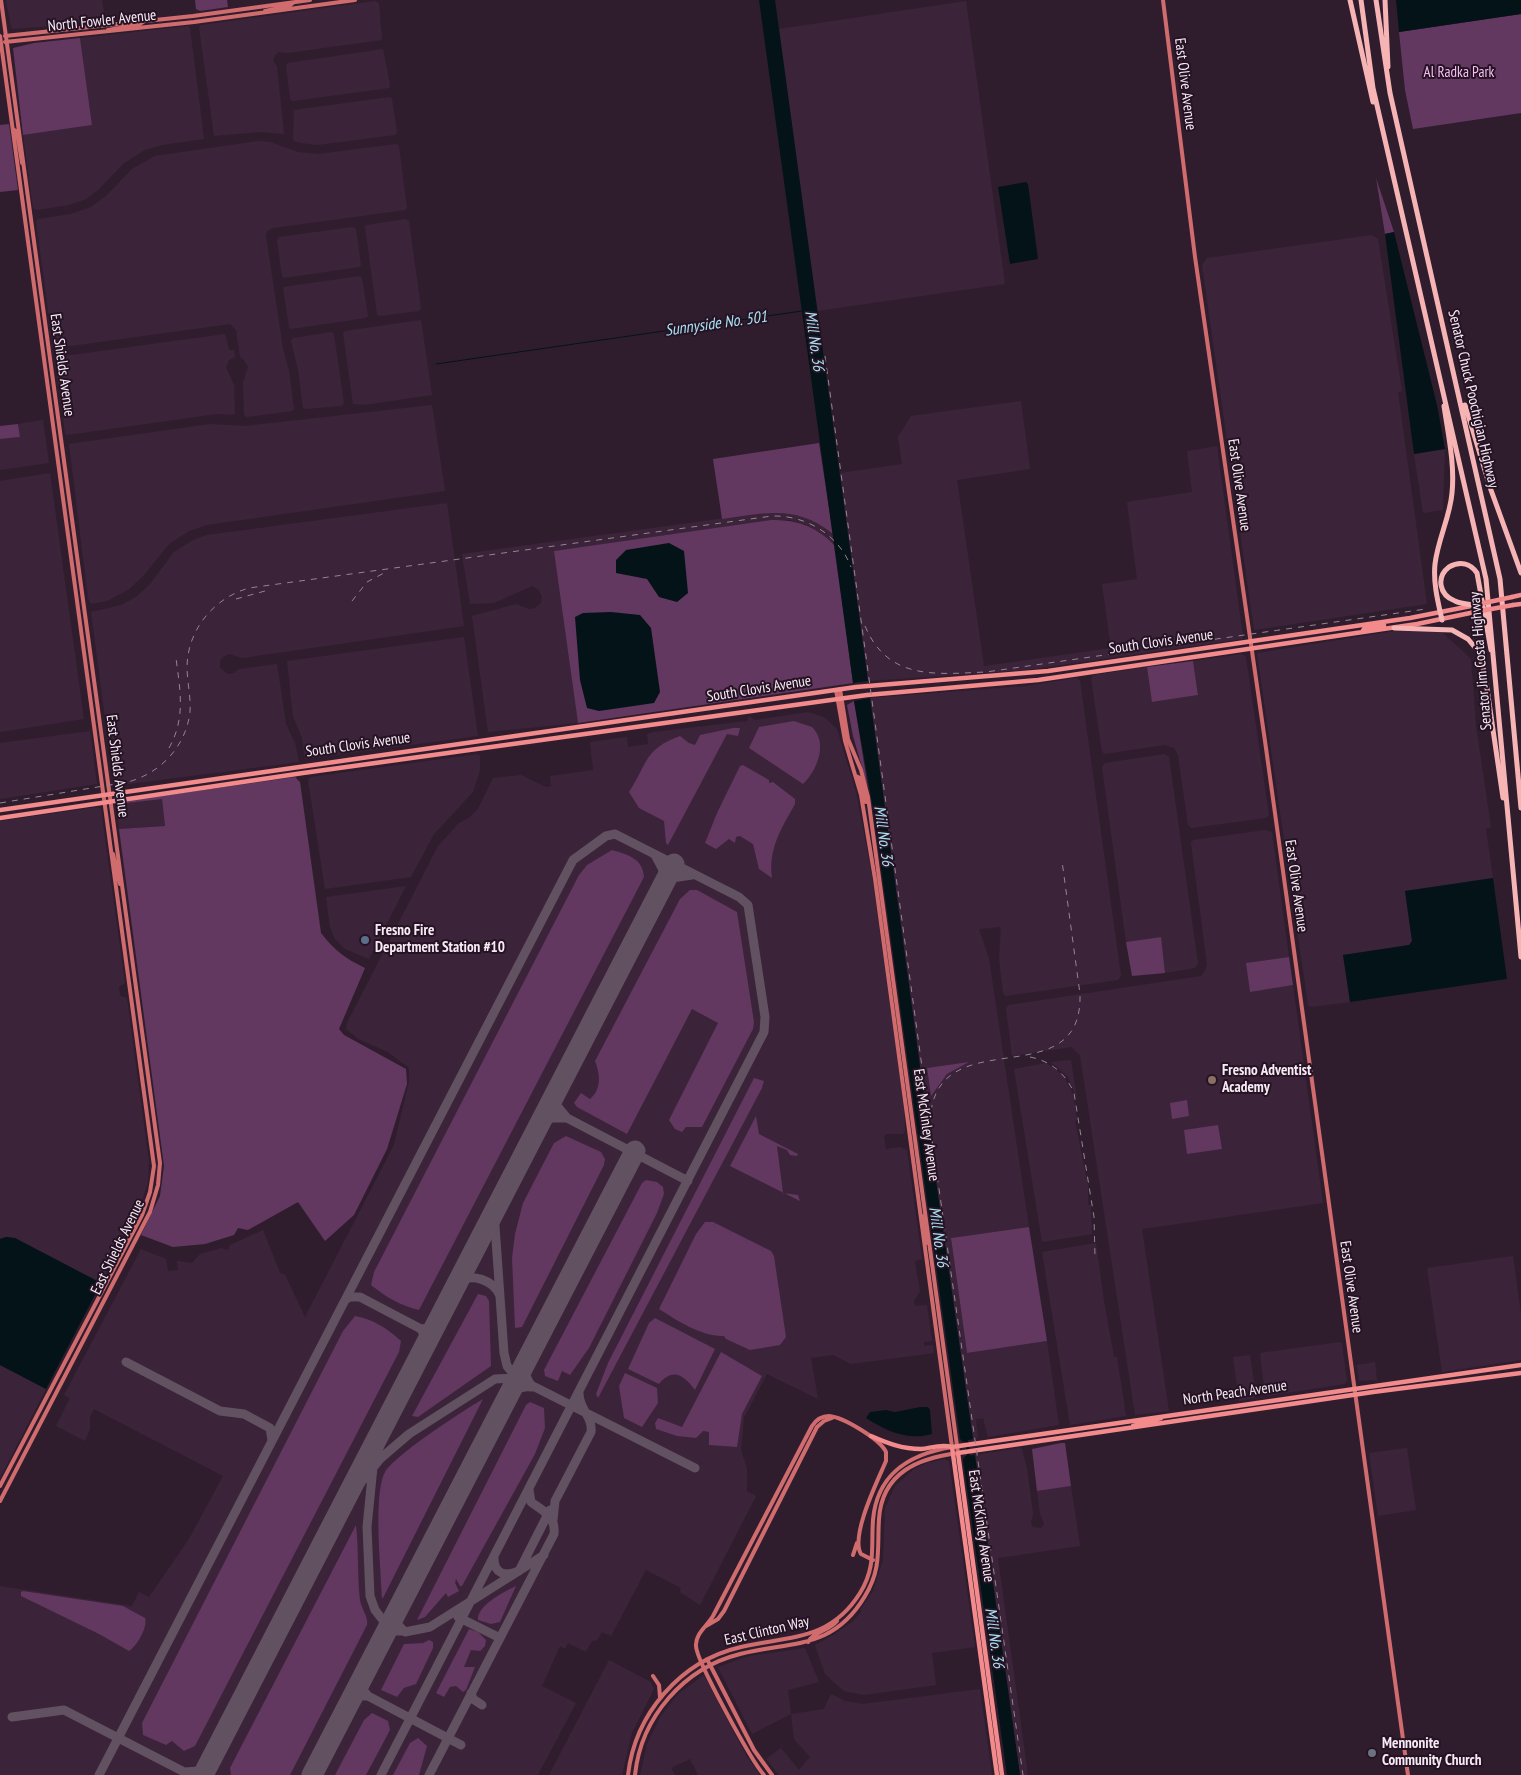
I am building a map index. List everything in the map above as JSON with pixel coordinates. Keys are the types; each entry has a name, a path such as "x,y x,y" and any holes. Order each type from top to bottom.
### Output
{"highway":[{"path":"1350,0 1370,93 1384,133"},
{"name":"Senator Chuck Poochigian Highway","path":"1361,0 1369,66 1439,368"},
{"name":"Senator Chuck Poochigian Highway","path":"1376,0 1390,93 1453,364 1500,579 1521,808"},
{"path":"1385,0 1390,93"},
{"path":"1453,364 1491,490 1521,573"},
{"path":"1439,368 1453,474 1451,502 1436,563 1435,582 1442,620"},
{"name":"Senator Jim Costa Highway","path":"1439,368 1482,555 1491,619 1521,956"},
{"path":"1475,605 1454,601 1443,592 1440,581 1444,571 1460,564 1470,566 1479,577 1498,695"},
{"path":"1394,628 1452,630 1468,639 1478,651 1485,675 1510,845"}],"main road":[{"name":"East Shields Avenue","path":"0,1486 142,1215 150,1192 154,1166 112,854 106,793 25,169 1,0"},
{"name":"North Fowler Avenue","path":"0,37 143,22 310,0"},
{"name":"North Fowler Avenue","path":"1,43 355,0"},
{"name":"East Olive Avenue","path":"1163,0 1195,257 1266,751 1408,1775"},
{"path":"264,12 267,9 289,6 292,3"},
{"path":"98,32 113,28 138,26 143,22"},
{"name":"East Shields Avenue","path":"0,37 106,793"},
{"path":"13,129 16,130 25,169"},
{"name":"South Clovis Avenue","path":"0,810 106,793 838,689 1026,674 1410,618 1521,595"},
{"name":"South Clovis Avenue","path":"0,818 107,801 859,696 1028,681 1362,633 1442,620 1521,604"},
{"path":"1362,633 1364,629 1394,624 1410,618"},
{"name":"East McKinley Avenue","path":"838,689 845,741 856,776 875,879 920,1216 976,1583 1002,1775"},
{"name":"East McKinley Avenue","path":"839,699 847,733 862,775 870,814 932,1253 955,1447"},
{"path":"584,726 585,734"},
{"path":"856,776 860,778 870,814"},
{"name":"East Shields Avenue","path":"0,1501 125,1260 155,1196 159,1153 123,893 107,801"},
{"path":"112,854 116,858 123,893"},
{"path":"131,990 137,989"},
{"path":"910,1139 916,1138"},
{"path":"913,1164 921,1206 926,1210"},
{"path":"920,1216 923,1219 932,1253"},
{"name":"North Peach Avenue","path":"871,1436 903,1447 920,1448 945,1445 955,1447 1521,1365"},
{"path":"1483,1377 1500,1368"},
{"path":"1465,1380 1481,1374 1482,1371"},
{"name":"North Peach Avenue","path":"956,1453 1227,1413 1521,1373"},
{"path":"1227,1413 1256,1406 1261,1402"},
{"path":"1132,1428 1136,1424 1155,1421 1165,1416"},
{"path":"764,1775 738,1733 704,1668 696,1645 697,1638 713,1616 814,1423 824,1417 839,1419 871,1436 884,1447 887,1458 859,1533 853,1556"},
{"path":"704,1627 718,1619 724,1611 817,1427 827,1419 839,1419"},
{"path":"1096,1433 1127,1425 1130,1422"},
{"name":"East Clinton Way","path":"628,1775 635,1742 647,1717 659,1698 679,1678 702,1662 736,1648 806,1636 840,1617 862,1590 873,1559 875,1508 888,1478 902,1465 918,1455 955,1447"},
{"name":"East McKinley Avenue","path":"956,1453 964,1538 996,1775"},
{"name":"East Clinton Way","path":"634,1775 641,1746 657,1712 677,1688 704,1668 741,1653 808,1642 832,1630 851,1614 866,1594 877,1566 880,1547 880,1514 890,1486 902,1472 917,1462 956,1453"},
{"path":"772,1502 778,1505"},
{"path":"859,1533 860,1551 873,1559 877,1566"},
{"path":"964,1538 968,1544 976,1583"},
{"path":"808,1642 812,1636 834,1624 840,1617"},
{"path":"707,1660 754,1750 772,1775"},
{"path":"653,1676 659,1685 659,1698"},
{"path":"984,1685 988,1689 995,1722"},
{"path":"634,1775 631,1769 635,1742"}],"shaded area":[{"path":"6,0 102,0 105,21 79,23 76,21 67,25 13,29"},
{"path":"375,1 379,3 382,40 287,53 279,52 275,55 273,60 277,67 284,134 259,132 214,136 199,27 201,25"},
{"path":"966,1 1005,284 817,311 779,29"},
{"path":"188,26 190,28 204,139 162,145 145,150 124,163 98,190 86,199 69,205 37,210 33,208 23,135 92,125 80,38"},
{"path":"383,49 389,88 293,101 290,99 286,65 288,63"},
{"path":"390,97 392,99 397,133 395,135 317,145 294,141 294,110"},
{"path":"258,141 270,142 298,152 318,154 396,144 399,146 407,208 405,210 273,228 267,231 266,236 283,349 289,371 294,409 292,411 246,417 244,414 243,383 248,367 240,357 236,330 230,324 53,347 36,221 38,219 71,214 91,207 106,196 132,169 155,156"},
{"path":"406,219 409,221 421,308 419,311 379,316 377,314 365,227 367,225"},
{"path":"353,227 356,229 361,265 359,267 284,278 282,276 277,240 279,237"},
{"path":"1372,235 1378,239 1402,391 1398,392 1427,604 1254,630 1202,265 1207,258"},
{"path":"360,276 362,278 368,316 366,318 291,329 289,327 283,287"},
{"path":"421,320 432,395 364,405 353,404 343,333 345,331"},
{"path":"332,332 334,334 344,404 341,406 303,408 298,369 291,341 293,338"},
{"path":"225,334 229,350 234,350 235,357 229,360 226,367 234,385 235,413 232,415 217,414 67,435 65,433 55,360 57,357"},
{"path":"1021,401 1030,469 957,480 984,666 1111,648 1102,584 1137,579 1127,502 1192,492 1187,451 1217,446 1242,639 1026,670 868,681 840,473 902,464 898,437 911,416"},
{"path":"432,405 445,491 207,525 189,531 169,544 144,575 128,590 107,601 91,604 88,598 69,444 210,424 245,426"},
{"path":"43,420 49,463 0,470 0,439 20,437 18,424"},
{"path":"1445,449 1443,510 1423,513 1414,454"},
{"path":"50,473 84,719 0,732 0,481"},
{"path":"447,503 464,626 242,658 229,654 220,661 220,668 228,674 234,673 239,669 277,664 286,724 295,743 299,762 114,786 91,612 121,605 136,597 150,584 174,552 193,540 207,535"},
{"path":"770,512 800,515 818,523 833,534 835,546 806,525 790,520 771,520 555,551 578,723 488,732 472,616 516,604 529,609 535,608 541,603 542,596 539,590 532,586 494,603 470,604 462,554"},
{"path":"1395,631 1441,631 1471,659 1476,726 1491,827 1486,829 1493,878 1405,891 1412,941 1409,945 1343,955 1350,1002 1310,1007 1308,1005 1257,653"},
{"path":"464,637 478,736 305,759 302,738 293,716 287,661"},
{"path":"1242,654 1246,657 1269,815 1266,818 1191,828 1188,825 1178,755 1174,748 1164,745 1105,754 1102,752 1091,678 1094,675 1147,667 1153,702 1198,695 1193,661"},
{"path":"1076,678 1080,681 1121,976 1118,980 1006,996 1003,993 999,958 1001,927 979,929 989,959 1029,1227 951,1238 967,1353 1047,1341 1059,1425 988,1437 983,1418 976,1419 978,1438 973,1439 870,698 1026,686","holes":["966,1063 947,1074 931,1095 927,1068"]},
{"path":"808,712 824,717 837,729 856,792 872,876 904,1106 905,1131 903,1134 886,1134 884,1137 886,1149 900,1147 907,1150 922,1259 915,1261 920,1292 914,1300 915,1306 927,1305 932,1341 924,1342 924,1346 933,1345 934,1353 851,1364 833,1355 811,1358 818,1399 767,1374 744,1418 741,1450 747,1469 747,1491 756,1496 700,1605 680,1592 681,1588 646,1570 611,1636 602,1632 597,1640 592,1641 586,1652 568,1643 565,1649 560,1646 542,1686 576,1703 538,1775 0,1775 0,1586 132,1606 139,1592 149,1597 189,1539 223,1476 94,1409 90,1417 90,1429 85,1441 56,1426 70,1398 64,1395 141,1249 166,1259 168,1271 178,1270 177,1261 192,1263 200,1254 221,1248 228,1250 230,1245 263,1230 280,1273 285,1275 305,1317 394,1145 409,1081 409,1068 388,1052 358,1039 346,1029 347,1023 438,846 459,823 470,817 478,809 493,778 521,775 546,787 551,786 550,776 593,770 590,742 627,737 628,747 648,744 647,734 653,732 747,721 749,716 755,720"},
{"path":"90,731 97,784 0,799 0,743"},
{"path":"478,754 480,756 480,770 473,792 434,834 411,877 325,889 308,780 310,777"},
{"path":"1165,754 1169,757 1198,964 1195,968 1165,973 1160,937 1126,942 1102,767 1105,763"},
{"path":"162,798 165,826 119,829 118,804"},
{"path":"98,807 101,809 125,983 119,987 120,996 127,998 149,1162 148,1182 140,1207 122,1236 123,1240 101,1283 15,1238 6,1237 0,1239 0,821"},
{"path":"1265,830 1272,832 1289,957 1247,963 1250,991 1293,985 1323,1203 1142,1229 1169,1411 1135,1415 1080,1055 1071,1047 1012,1056 1006,1008 1009,1005 1201,976 1207,964 1191,843 1193,840"},
{"path":"406,886 369,959 345,949 335,939 330,927 326,897"},
{"path":"1071,1060 1077,1099 1068,1077 1051,1062"},
{"path":"1046,1063 1063,1075 1073,1094 1077,1120 1075,1121 1088,1186 1088,1205 1091,1205 1092,1234 1042,1242 1014,1069"},
{"path":"1096,1243 1104,1301 1114,1357 1117,1357 1126,1416 1070,1425 1042,1252"},
{"path":"1513,1256 1521,1315 1521,1360 1442,1372 1427,1268"},
{"path":"1340,1342 1342,1344 1347,1381 1345,1384 1265,1395 1260,1353"},
{"path":"1250,1355 1256,1396 1239,1401 1233,1357"},
{"path":"1375,1362 1377,1380 1359,1381 1357,1365"},
{"path":"0,1365 46,1389 0,1478"},
{"path":"1407,1448 1416,1510 1378,1516 1369,1453"},
{"path":"1022,1449 1027,1468 1033,1513 1031,1523 1033,1527 1041,1528 1044,1524 1040,1514 1037,1491 1071,1486 1080,1546 998,1558 1028,1775 1020,1775 975,1455"},
{"path":"944,1459 949,1461 975,1647 932,1653 936,1685 864,1695 844,1691 825,1674 815,1645 852,1622 862,1611 860,1610 873,1591 883,1560 885,1508 895,1486 914,1469 927,1463"},
{"path":"805,1648 819,1682 788,1690 791,1714 752,1734 718,1667 749,1656"},
{"path":"609,1660 651,1682 654,1689 632,1733 622,1775 549,1775"},
{"path":"704,1675 747,1757 760,1775 698,1775 690,1759 671,1768 675,1775 640,1775 647,1744 660,1717 678,1694"},
{"path":"980,1689 992,1775 779,1775 766,1759 781,1748 799,1770 810,1757 794,1739 791,1714 824,1709 831,1694 845,1701 863,1704"}],"green space":[{"path":"195,0 227,0 228,7 200,11 196,9"},
{"name":"Al Radka Park","path":"1521,14 1521,113 1413,129 1405,90 1399,32"},
{"path":"80,38 92,125 23,135 13,48 34,43"},
{"path":"9,124 18,190 0,192 0,125"},
{"path":"1376,178 1394,232 1385,234"},
{"path":"18,424 20,437 0,439 0,426"},
{"path":"819,443 833,534 820,524 793,514 766,513 722,519 713,459"},
{"path":"771,520 789,521 814,529 835,546 853,683 578,723 554,551"},
{"path":"1193,661 1198,695 1152,702 1147,667"},
{"path":"854,701 868,788 853,736 847,705"},
{"path":"794,721 812,727 817,733 819,740 820,748 817,764 803,784 749,748 759,727"},
{"path":"740,728 738,736 727,734 668,845 666,843 664,821 639,808 629,792 644,765 660,746 680,736 695,745 700,735"},
{"path":"743,765 769,780 769,783 773,782 795,799 795,804 774,848 771,868 772,878 759,869 753,844 740,836 736,837 735,843 729,839 716,849 705,843 717,813 740,766"},
{"path":"295,777 300,782 321,933 341,954 365,968 339,1029 344,1035 406,1069 407,1084 387,1149 354,1215 325,1241 298,1202 248,1230 238,1228 234,1235 205,1244 173,1247 141,1235 160,1196 164,1166 119,829 165,826 162,799 118,804 116,807 119,802"},
{"path":"612,850 629,856 638,862 644,877 419,1310 400,1303 371,1285 374,1272 579,875 587,865"},
{"path":"690,890 697,890 737,912 754,1022 753,1029 702,1127 686,1127 682,1132 675,1129 669,1120 718,1023 692,1009 627,1134 577,1107 574,1103 581,1093 590,1099 597,1091 599,1076 595,1061 680,899"},
{"path":"1161,937 1165,973 1132,976 1126,942"},
{"path":"1289,957 1293,985 1250,992 1246,963"},
{"path":"969,1062 947,1074 931,1096 927,1068"},
{"path":"754,1078 764,1081 762,1088 598,1398 596,1394 608,1363"},
{"path":"1187,1100 1189,1116 1172,1119 1170,1103"},
{"path":"756,1116 759,1134 798,1154 797,1156 790,1155 787,1150 777,1146 783,1192 730,1166"},
{"path":"1218,1125 1222,1149 1187,1154 1184,1130"},
{"path":"566,1136 601,1152 605,1159 604,1165 522,1327 515,1328 512,1258 515,1234 523,1203 554,1143"},
{"path":"646,1180 657,1182 663,1187 664,1194 657,1213 589,1348 570,1375 562,1371 558,1381 545,1376 544,1370 642,1183"},
{"path":"784,1193 798,1195 800,1201"},
{"path":"705,1222 713,1222 771,1251 774,1256 786,1337 780,1345 750,1350 726,1339 724,1336 707,1334 690,1327 659,1309 696,1234"},
{"path":"1029,1227 1047,1341 967,1353 951,1238"},
{"path":"478,1294 486,1296 489,1301 491,1366 418,1417 412,1416"},
{"path":"355,1316 374,1322 401,1341 399,1352 195,1746 184,1751 172,1741 166,1745 143,1735 142,1723 343,1331"},
{"path":"655,1318 715,1349 695,1390 679,1375 670,1376 659,1384 628,1369 649,1323"},
{"path":"721,1352 762,1376 742,1414 737,1447 709,1445 709,1432 703,1431 696,1438 677,1436 656,1429 655,1423 658,1418 682,1427"},
{"path":"625,1373 657,1388 658,1403 642,1427 624,1418 619,1386"},
{"path":"483,1399 382,1598 379,1552 379,1497 385,1472 391,1464 415,1444"},
{"path":"530,1402 544,1408 545,1428 535,1454 462,1586 460,1586 456,1579 455,1583 459,1591 448,1597 446,1593 425,1617 417,1620 526,1405"},
{"path":"1065,1443 1071,1486 1037,1491 1032,1449"},
{"path":"356,1525 360,1600 367,1619 367,1625 290,1775 231,1775 230,1768"},
{"path":"516,1586 500,1622 491,1624 478,1620 479,1614 486,1604 498,1595"},
{"path":"23,1591 123,1606 145,1618 145,1626 138,1641 129,1651 99,1634 21,1596"},
{"path":"469,1629 478,1632 486,1640 485,1646 480,1651 471,1650 464,1667 475,1667 466,1690 463,1692 456,1686 450,1687 444,1697 436,1693"},
{"path":"429,1640 433,1642 433,1648 416,1684 404,1688 397,1697 381,1690 404,1644 423,1643"},
{"path":"372,1713 388,1721 390,1730 366,1775 335,1775 364,1720"},
{"path":"418,1738 427,1746 419,1775 393,1775 410,1743"}],"water":[{"path":"759,0 775,0 868,681 853,683"},
{"path":"1396,0 1521,0 1521,14 1399,32"},
{"path":"1026,182 1028,184 1038,259 1010,264 998,187"},
{"path":"1394,232 1437,405 1445,449 1414,454 1385,234"},
{"path":"669,543 684,551 688,593 677,602 659,597 647,579 616,573 616,560 626,550"},
{"path":"611,612 640,615 651,628 660,692 654,703 599,711 587,708 580,680 575,617 583,613"},
{"path":"870,698 973,1439 963,1442 960,1439 872,803 854,701"},
{"path":"1493,878 1507,979 1350,1002 1343,955 1409,945 1412,941 1405,891"},
{"path":"6,1237 15,1238 101,1283 46,1389 0,1365 0,1239"},
{"path":"928,1407 930,1410 932,1434 914,1436 897,1434 866,1418 870,1412 886,1410 895,1412"},
{"path":"975,1455 1020,1775 1007,1775 963,1460 965,1456"}],"waterway":[{"name":"Sunnyside No. 501","path":"436,364 802,311"},
{"name":"Mill No. 36","path":"966,1438 969,1459"}],"taxiway":[{"path":"99,1775 573,860 606,836 615,834 739,897 748,905 765,1017 764,1032 381,1775"},
{"path":"655,855 663,870 661,887"},
{"path":"658,894 672,878 692,875"},
{"path":"554,1096 557,1106 567,1118"},
{"path":"540,1123 552,1118 567,1118 688,1181"},
{"path":"494,1212 504,1353 507,1366 517,1378 695,1468"},
{"path":"457,1283 469,1278 482,1279 493,1286 500,1296"},
{"path":"345,1300 350,1297 360,1297 421,1329 425,1337 424,1348"},
{"path":"421,1329 430,1328 437,1323"},
{"path":"531,1351 526,1364 526,1376 531,1385"},
{"path":"126,1362 220,1411 244,1414 270,1428 272,1440"},
{"path":"346,1501 381,1458 409,1434 495,1379 517,1378"},
{"path":"504,1403 519,1388 532,1387"},
{"path":"553,1520 555,1501 591,1432 590,1422 581,1404 579,1393"},
{"path":"388,1419 373,1467 367,1527 370,1596 375,1610 382,1619 389,1625 405,1632 430,1627 544,1555"},
{"path":"429,1775 554,1534 551,1518 531,1502 529,1490"},
{"path":"494,1558 496,1568 501,1573 509,1574 519,1571 550,1510"},
{"path":"398,1609 397,1624 403,1630"},
{"path":"458,1617 500,1638"},
{"path":"384,1636 392,1631 400,1631"},
{"path":"362,1678 363,1690 368,1696 461,1745"},
{"path":"471,1693 473,1699 482,1705"},
{"path":"350,1702 359,1696 368,1696"},
{"path":"12,1717 64,1710 190,1775"},
{"path":"185,1772 198,1771 208,1764"}],"runway":[{"path":"203,1775 674,864"},
{"path":"312,1775 635,1151"}],"railway":[{"path":"825,356 931,1133 1023,1775"},
{"path":"0,803 128,782 140,778 161,765 177,747 188,724 190,706 187,666 192,640 205,617 214,607 236,593 249,588 772,516 797,519 820,529 838,545 851,567"},
{"path":"352,601 367,582 384,573"},
{"path":"236,599 265,591"},
{"path":"865,626 875,644 887,657 900,665 932,673 967,673 986,672 1426,609"},
{"path":"169,748 178,726 180,715 180,693 176,658"},
{"path":"931,1111 941,1085 960,1070 985,1062 1038,1052 1060,1043 1075,1025 1080,994 1062,861"},
{"path":"1030,1057 1045,1062 1057,1069 1067,1080 1074,1093 1094,1217 1095,1256"}],"place":[{"name":"Fresno Fire Department Station #10","path":"365,940"},
{"name":"Fresno Adventist Academy","path":"1212,1080"},
{"name":"Mennonite Community Church","path":"1372,1753"}]}
